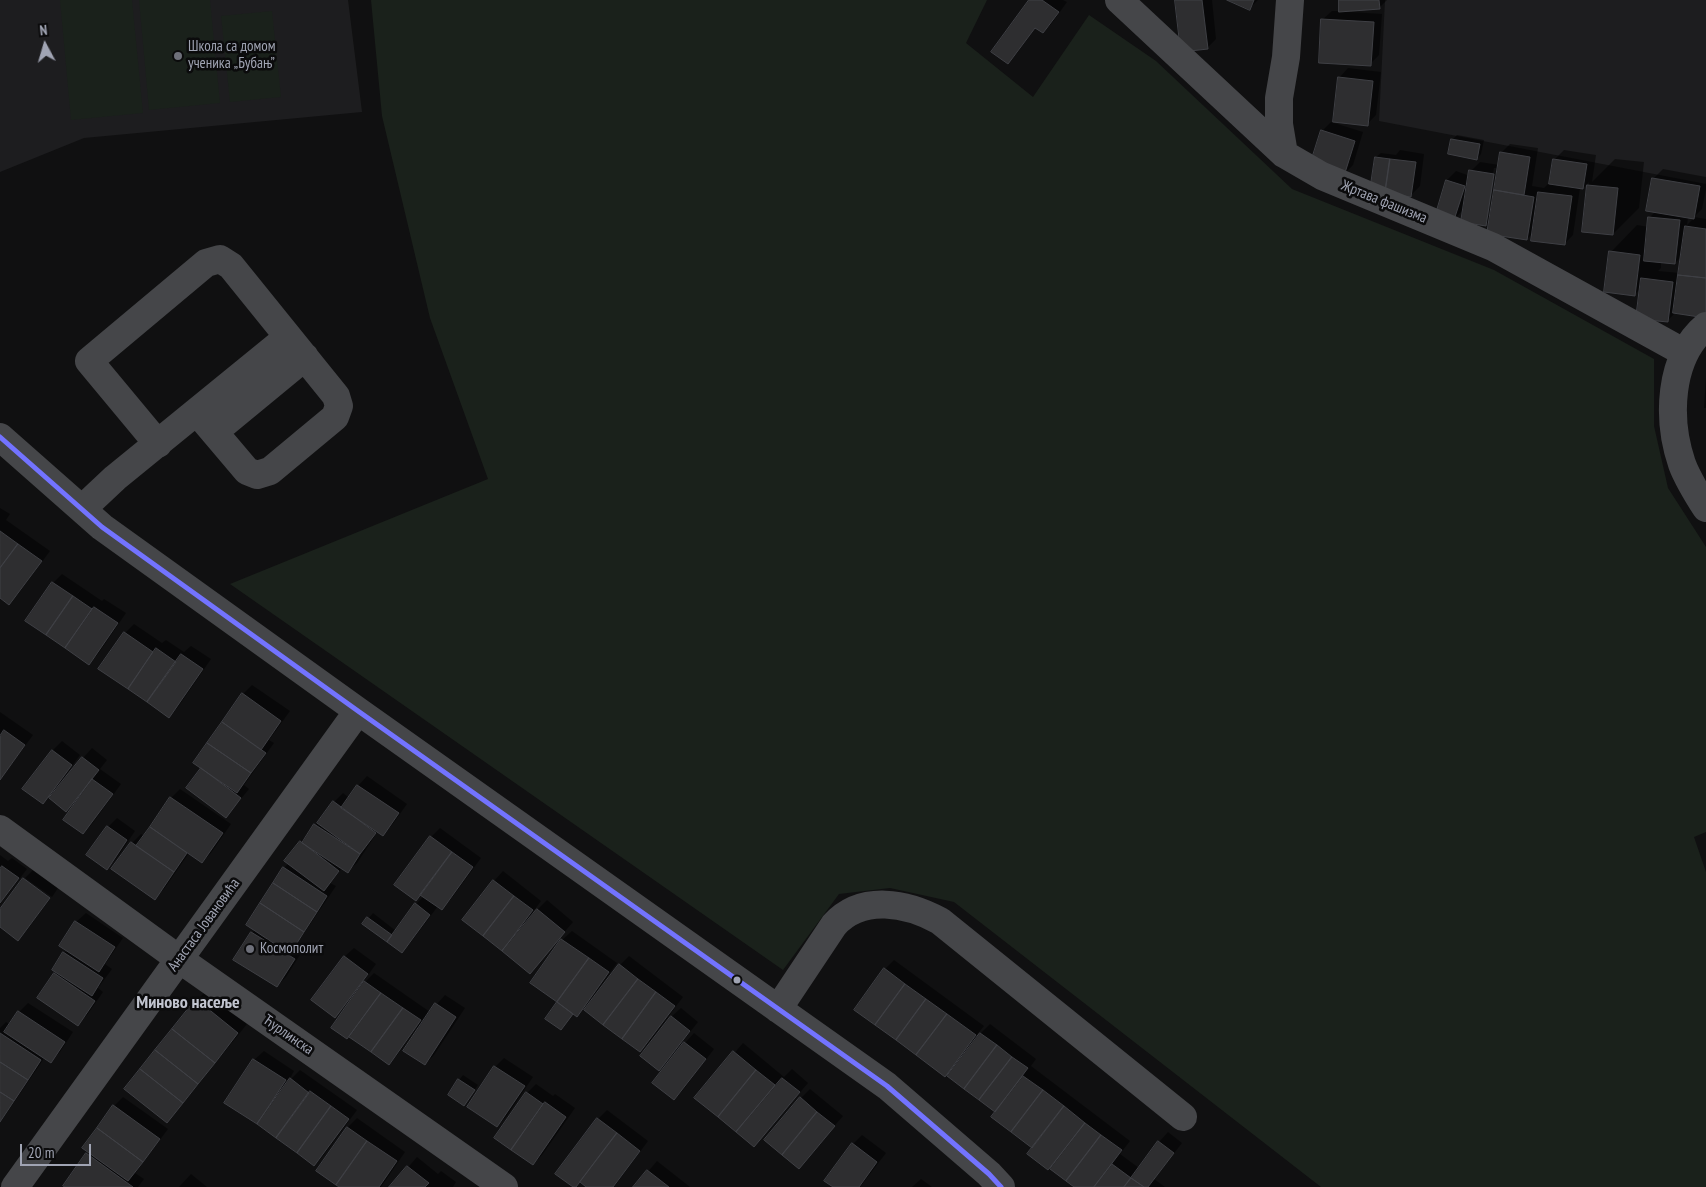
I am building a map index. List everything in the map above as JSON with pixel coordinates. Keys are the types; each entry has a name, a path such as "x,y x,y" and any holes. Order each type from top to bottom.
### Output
{"street":[{"name":"Жртава фашизма","path":"1120,0 1284,154 1322,176 1493,247 1685,352"},
{"path":"1151,0 1156,33"},
{"path":"1284,154 1279,124 1279,98 1286,57 1290,0"},
{"path":"158,444 89,361 206,263 220,259 231,266 336,396 339,406 335,417 270,471 257,474 247,470 197,412"},
{"path":"1706,326 1685,352 1678,374 1674,397 1674,420 1682,463 1690,483 1706,508"},
{"path":"82,509 116,478 197,412 296,347"},
{"path":"214,432 296,347"},
{"path":"0,437 102,527 887,1086 989,1174 1001,1187"},
{"name":"Анастаса Јовановића","path":"15,1187 358,711"},
{"name":"Ћурлинска","path":"0,829 504,1187"},
{"path":"778,1008 841,916 851,910 867,906 884,905 914,909 940,921 1183,1117"}],"shaded area":[{"name":"Школа са домом ученика „Бубањ”","path":"0,0 348,0 362,112 84,138 0,172"},
{"path":"60,0 132,0 143,113 71,120"},
{"path":"139,0 210,0 220,103 149,110"},
{"path":"371,0 987,0 966,43 1033,97 1089,15 1156,61 1292,189 1494,270 1654,359 1654,426 1668,488 1706,547 1706,832 1694,837 1706,872 1706,1187 1321,1187 954,902 890,888 839,894 783,970 230,584 488,479 430,318 382,116"},
{"path":"1385,0 1706,0 1706,184 1379,121"},
{"path":"272,11 281,97 230,102 221,16"}],"building":[{"path":"1029,0 1042,0 1059,12 1043,33 1035,28 1008,64 991,52"},
{"path":"1175,0 1202,0 1208,49 1181,52"},
{"path":"1227,0 1254,0 1250,10"},
{"path":"1339,0 1379,0 1380,9 1339,12"},
{"path":"1321,19 1374,22 1371,66 1319,63"},
{"path":"1338,77 1373,81 1368,126 1333,122"},
{"path":"1321,130 1355,141 1344,176 1310,165"},
{"path":"1451,139 1480,144 1477,160 1448,154"},
{"path":"1500,152 1530,157 1524,195 1494,190"},
{"path":"1375,157 1390,159 1385,193 1370,191"},
{"path":"1390,159 1416,162 1411,197 1385,193"},
{"path":"1553,159 1587,164 1583,189 1549,184"},
{"path":"1469,170 1494,174 1486,226 1461,222"},
{"path":"1652,178 1700,186 1694,219 1646,211"},
{"path":"1446,180 1465,186 1453,223 1435,217"},
{"path":"1587,185 1618,188 1613,235 1582,232"},
{"path":"1494,190 1534,197 1527,240 1487,234"},
{"path":"1538,192 1572,196 1565,245 1531,241"},
{"path":"1648,217 1680,220 1675,264 1644,261"},
{"path":"1685,226 1706,229 1706,278 1678,275"},
{"path":"1609,251 1640,255 1635,296 1604,292"},
{"path":"1678,275 1706,278 1706,318 1673,313"},
{"path":"1641,278 1673,282 1668,322 1636,319"},
{"path":"0,531 18,544 0,568"},
{"path":"18,544 42,561 9,605 0,598 0,568"},
{"path":"52,582 73,596 46,635 25,621"},
{"path":"73,596 92,609 65,648 46,635"},
{"path":"94,607 118,623 89,665 65,648"},
{"path":"124,632 153,652 128,689 98,669"},
{"path":"156,648 176,662 147,702 128,689"},
{"path":"181,654 203,669 169,718 147,702"},
{"path":"242,693 281,721 261,750 222,722"},
{"path":"222,722 266,753 251,773 207,743"},
{"path":"4,730 25,745 0,780 0,736"},
{"path":"207,743 251,773 237,793 193,763"},
{"path":"52,750 72,765 43,804 22,789"},
{"path":"82,757 99,770 66,812 49,798"},
{"path":"201,768 241,798 226,818 186,788"},
{"path":"92,779 113,794 83,834 63,820"},
{"path":"357,785 399,813 383,836 341,808"},
{"path":"170,797 223,833 202,863 150,827"},
{"path":"333,801 376,833 360,854 317,823"},
{"path":"314,824 360,854 348,873 302,843"},
{"path":"107,826 127,840 107,870 86,855"},
{"path":"150,827 187,853 174,872 136,846"},
{"path":"430,836 452,852 416,901 394,885"},
{"path":"300,841 339,871 324,891 284,861"},
{"path":"131,842 174,872 155,900 111,869"},
{"path":"452,852 473,867 442,910 420,895"},
{"path":"2,866 19,878 0,903 0,869"},
{"path":"283,867 327,896 317,912 273,883"},
{"path":"23,878 50,898 18,941 0,927 0,909"},
{"path":"493,880 514,896 483,936 462,920"},
{"path":"273,883 317,912 304,932 260,903"},
{"path":"514,896 533,910 502,951 483,936"},
{"path":"260,903 304,932 290,954 246,925"},
{"path":"415,903 430,915 402,953 387,942"},
{"path":"537,909 565,932 530,974 502,951"},
{"path":"367,917 392,935 387,942 362,924"},
{"path":"75,921 115,947 99,972 59,946"},
{"path":"251,932 295,959 277,987 233,960"},
{"path":"561,939 589,958 557,1002 530,983"},
{"path":"63,952 103,978 92,996 52,970"},
{"path":"344,956 368,974 335,1018 311,1000"},
{"path":"589,958 609,972 577,1017 557,1002"},
{"path":"619,964 638,979 603,1025 584,1010"},
{"path":"884,968 905,984 875,1025 854,1010"},
{"path":"54,973 95,1001 78,1026 37,998"},
{"path":"638,979 656,992 622,1039 603,1025"},
{"path":"364,981 381,993 347,1039 331,1028"},
{"path":"905,984 926,999 896,1040 875,1025"},
{"path":"656,992 675,1006 640,1052 622,1039"},
{"path":"381,993 403,1008 371,1052 349,1037"},
{"path":"196,999 238,1033 215,1063 172,1029"},
{"path":"926,999 947,1014 916,1055 896,1040"},
{"path":"557,1002 573,1014 561,1030 545,1019"},
{"path":"435,1003 456,1017 425,1065 403,1051"},
{"path":"403,1008 421,1020 389,1065 371,1052"},
{"path":"18,1011 65,1042 51,1063 4,1032"},
{"path":"947,1014 976,1035 945,1077 916,1055"},
{"path":"671,1016 690,1031 659,1071 640,1056"},
{"path":"172,1029 215,1063 198,1084 155,1050"},
{"path":"0,1033 41,1060 28,1080 0,1062"},
{"path":"980,1033 997,1045 964,1089 947,1076"},
{"path":"684,1042 706,1059 674,1100 652,1083"},
{"path":"997,1045 1012,1057 979,1100 964,1089"},
{"path":"155,1050 198,1084 183,1103 140,1069"},
{"path":"733,1051 756,1070 718,1117 694,1098"},
{"path":"1012,1057 1028,1068 995,1112 979,1100"},
{"path":"253,1059 286,1080 257,1124 224,1103"},
{"path":"0,1062 28,1080 14,1101 0,1092"},
{"path":"494,1066 525,1086 497,1127 467,1107"},
{"path":"140,1069 183,1103 167,1123 124,1089"},
{"path":"756,1070 775,1085 736,1132 718,1117"},
{"path":"1023,1076 1043,1090 1011,1132 991,1117"},
{"path":"290,1078 309,1093 276,1138 257,1124"},
{"path":"782,1078 800,1092 754,1147 736,1132"},
{"path":"458,1079 475,1090 464,1106 448,1095"},
{"path":"1043,1090 1064,1106 1032,1148 1011,1132"},
{"path":"310,1091 331,1106 297,1153 276,1138"},
{"path":"0,1092 14,1101 0,1122"},
{"path":"526,1092 543,1104 511,1150 494,1138"},
{"path":"800,1097 817,1112 782,1155 764,1140"},
{"path":"545,1102 566,1117 533,1165 511,1150"},
{"path":"113,1105 160,1139 143,1162 97,1128"},
{"path":"331,1106 349,1119 314,1166 297,1153"},
{"path":"1064,1106 1085,1123 1048,1170 1027,1154"},
{"path":"817,1112 835,1126 799,1169 782,1155"},
{"path":"597,1118 617,1133 576,1187 573,1187 555,1174"},
{"path":"1085,1123 1101,1135 1066,1181 1050,1169"},
{"path":"347,1127 367,1141 336,1185 316,1171"},
{"path":"97,1128 143,1162 128,1181 82,1148"},
{"path":"617,1133 640,1151 613,1187 586,1187 580,1182"},
{"path":"1101,1135 1122,1150 1094,1187 1074,1187 1066,1181"},
{"path":"367,1141 397,1161 379,1187 339,1187 336,1185"},
{"path":"1158,1141 1174,1153 1148,1187 1144,1187 1131,1178"},
{"path":"852,1143 877,1162 859,1187 833,1187 824,1181"},
{"path":"86,1153 133,1187 63,1186"},
{"path":"1112,1164 1131,1178 1124,1187 1094,1187"},
{"path":"407,1166 429,1183 425,1187 389,1187"},
{"path":"647,1170 669,1187 633,1187"},
{"path":"1131,1178 1144,1187 1124,1187"}],"transit line":[{"path":"0,437 102,527 887,1086 989,1174 1001,1187"}],"place":[{"name":"Школа са домом ученика „Бубањ”","path":"178,56"},
{"name":"Космополит","path":"250,949"}],"district":[{"name":"Миново насеље","path":"188,1003"}]}
